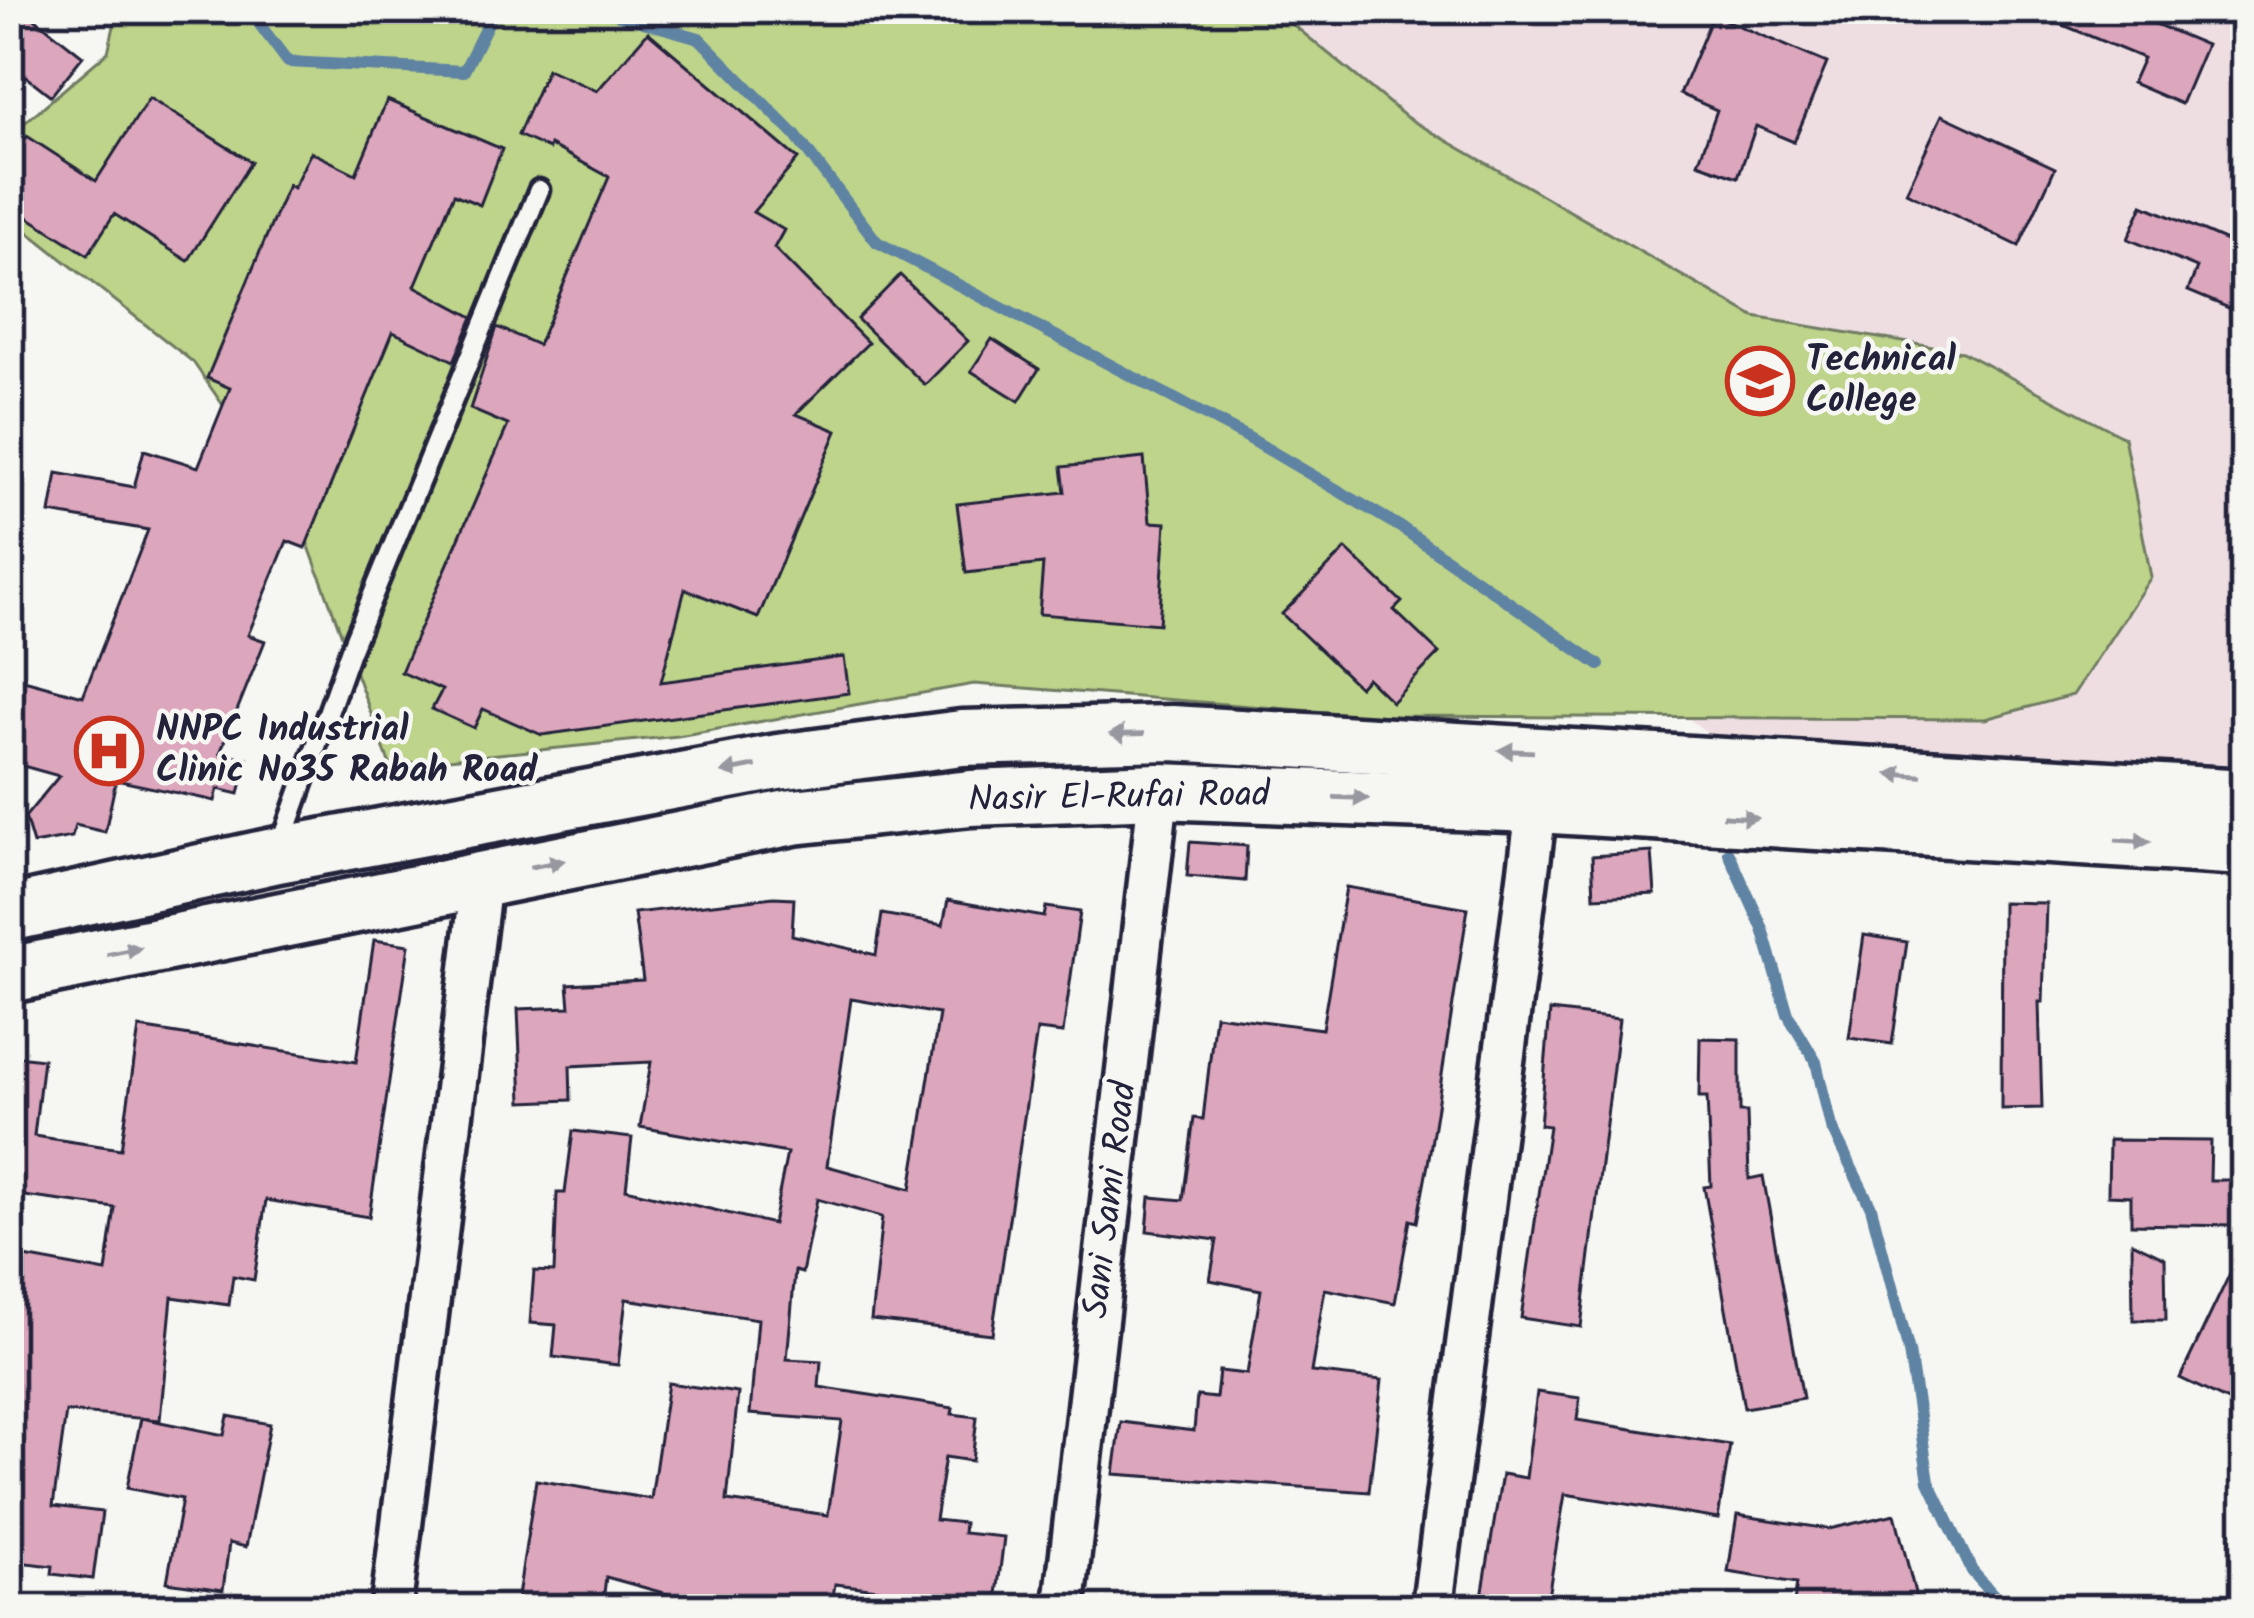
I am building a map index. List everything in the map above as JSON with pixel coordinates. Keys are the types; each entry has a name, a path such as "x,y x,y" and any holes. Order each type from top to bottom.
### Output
{"main road":[{"name":"Nasir El-Rufai Road","path":"9,914 278,855 778,762 962,738 1172,733 2021,808 2245,848"},
{"name":"Nasir El-Rufai Road","path":"9,975 482,876 793,817 971,798 1159,791 1537,805 2021,808 2245,797"}],"street":[{"name":"Sani Sami Road","path":"1064,1609 1159,791"},
{"path":"1432,1609 1537,805"},
{"path":"391,1609 482,876"}],"lane":[{"path":"278,855 350,652 538,190"}],"shaded area":[{"name":"Technical College","path":"821,9 2245,9 2245,771 1712,736 1520,595"}],"green space":[{"path":"118,9 1274,9 1406,117 1754,317 1962,352 2124,437 2151,577 2073,695 1985,719 1376,716 974,684 678,736 390,765 295,509 193,362 9,217 9,136 108,52"}],"building":[{"path":"9,9 23,9 83,56 51,96 9,63"},
{"path":"2120,9 2206,45 2181,104 2132,83 2143,58 2027,10"},
{"path":"1713,15 1827,63 1794,142 1756,126 1738,177 1698,163 1717,110 1680,94"},
{"path":"648,32 798,159 753,212 784,230 774,248 868,343 796,414 837,431 758,618 685,589 661,682 844,657 849,693 542,735 483,709 474,728 432,709 442,690 401,672 508,425 470,409 497,327 538,345 609,177 550,145 549,149 518,135 547,69 597,91"},
{"path":"149,98 251,162 188,261 114,214 88,255 9,205 9,164 27,136 96,181"},
{"path":"387,100 502,149 480,205 454,194 415,286 473,317 454,361 393,332 305,548 287,541 248,635 265,641 220,753 247,758 239,794 218,789 215,801 116,780 105,832 75,825 72,837 33,844 25,817 59,776 9,762 9,676 83,696 148,530 50,513 57,473 134,487 144,450 198,467 230,388 207,378 288,185 293,188 311,152 356,174"},
{"path":"1942,115 2055,168 2019,246 1906,192"},
{"path":"2143,205 2245,249 2245,289 2236,311 2188,291 2197,268 2128,239"},
{"path":"900,275 968,341 925,385 857,319"},
{"path":"992,339 1039,369 1019,401 971,371"},
{"path":"1144,458 1150,522 1166,523 1159,624 1039,614 1043,564 966,573 957,504 1065,492 1062,467"},
{"path":"1346,549 1402,602 1394,610 1439,653 1392,702 1367,678 1359,687 1282,614"},
{"path":"1190,842 1247,846 1245,881 1187,876"},
{"path":"1652,852 1655,894 1594,897 1592,856"},
{"path":"1346,887 1468,908 1428,1164 1417,1222 1410,1220 1395,1303 1325,1289 1311,1372 1382,1380 1369,1492 1114,1474 1121,1422 1194,1431 1197,1396 1216,1398 1219,1371 1247,1374 1261,1290 1210,1280 1217,1240 1147,1231 1150,1197 1183,1200 1194,1118 1203,1119 1215,1015 1322,1029"},
{"path":"794,898 792,935 876,955 882,914 943,925 948,900 1044,917 1046,907 1080,912 1063,1033 1037,1030 992,1334 871,1320 882,1217 817,1199 802,1273 795,1271 787,1359 821,1361 819,1387 953,1408 952,1414 977,1417 972,1461 945,1457 935,1520 964,1523 963,1533 1004,1537 996,1603 835,1584 831,1609 721,1609 606,1577 602,1609 516,1609 536,1480 651,1499 668,1383 738,1393 727,1501 828,1515 842,1421 750,1414 758,1319 626,1299 618,1365 553,1357 556,1325 530,1323 534,1271 554,1272 557,1193 565,1193 573,1131 632,1138 626,1189 773,1224 787,1153 640,1127 651,1062 570,1066 571,1100 522,1102 518,1009 570,1007 568,984 643,980 634,913","holes":["851,999 939,1014 911,1189 827,1166"]},
{"path":"2002,902 2046,903 2043,1002 2039,1002 2042,1108 2001,1109"},
{"path":"1864,935 1907,942 1892,1044 1849,1038"},
{"path":"374,940 409,945 369,1217 266,1200 254,1280 233,1276 229,1305 172,1297 160,1420 66,1412 53,1506 102,1512 93,1579 52,1574 53,1566 9,1561 14,1491 9,1490 9,1254 106,1272 115,1208 9,1194 9,1055 43,1059 34,1136 121,1149 139,1028 356,1062"},
{"path":"1550,1011 1619,1019 1581,1327 1521,1318 1549,1126 1540,1125"},
{"path":"1700,1038 1740,1039 1740,1112 1747,1112 1749,1179 1763,1176 1803,1398 1744,1408 1704,1187 1711,1186 1707,1097 1699,1097"},
{"path":"2109,1140 2211,1141 2210,1180 2233,1180 2232,1226 2131,1224 2131,1196 2108,1195"},
{"path":"2132,1242 2165,1258 2166,1320 2133,1320"},
{"path":"2245,1242 2245,1409 2180,1378"},
{"path":"1537,1392 1580,1398 1577,1420 1730,1445 1718,1519 1565,1494 1546,1609 1480,1609 1502,1474 1526,1478"},
{"path":"228,1416 270,1424 246,1547 229,1543 223,1590 167,1582 182,1499 127,1488 141,1418 224,1435"},
{"path":"1895,1514 1916,1597 1873,1609 1793,1609 1797,1583 1728,1572 1737,1515 1829,1529"}],"waterway":[{"path":"248,9 288,62 464,71 495,9"},
{"path":"598,9 699,38 795,135 877,242 1247,437 1402,528 1599,665"},
{"path":"1729,853 1763,929 1788,1015 1816,1062 1831,1127 1871,1207 1909,1352 1929,1481 1972,1571 2006,1609"}],"place":[{"name":"Technical College","path":"1760,381"},
{"name":"NNPC Industrial Clinic No35 Rabah Road","path":"109,751"}]}
